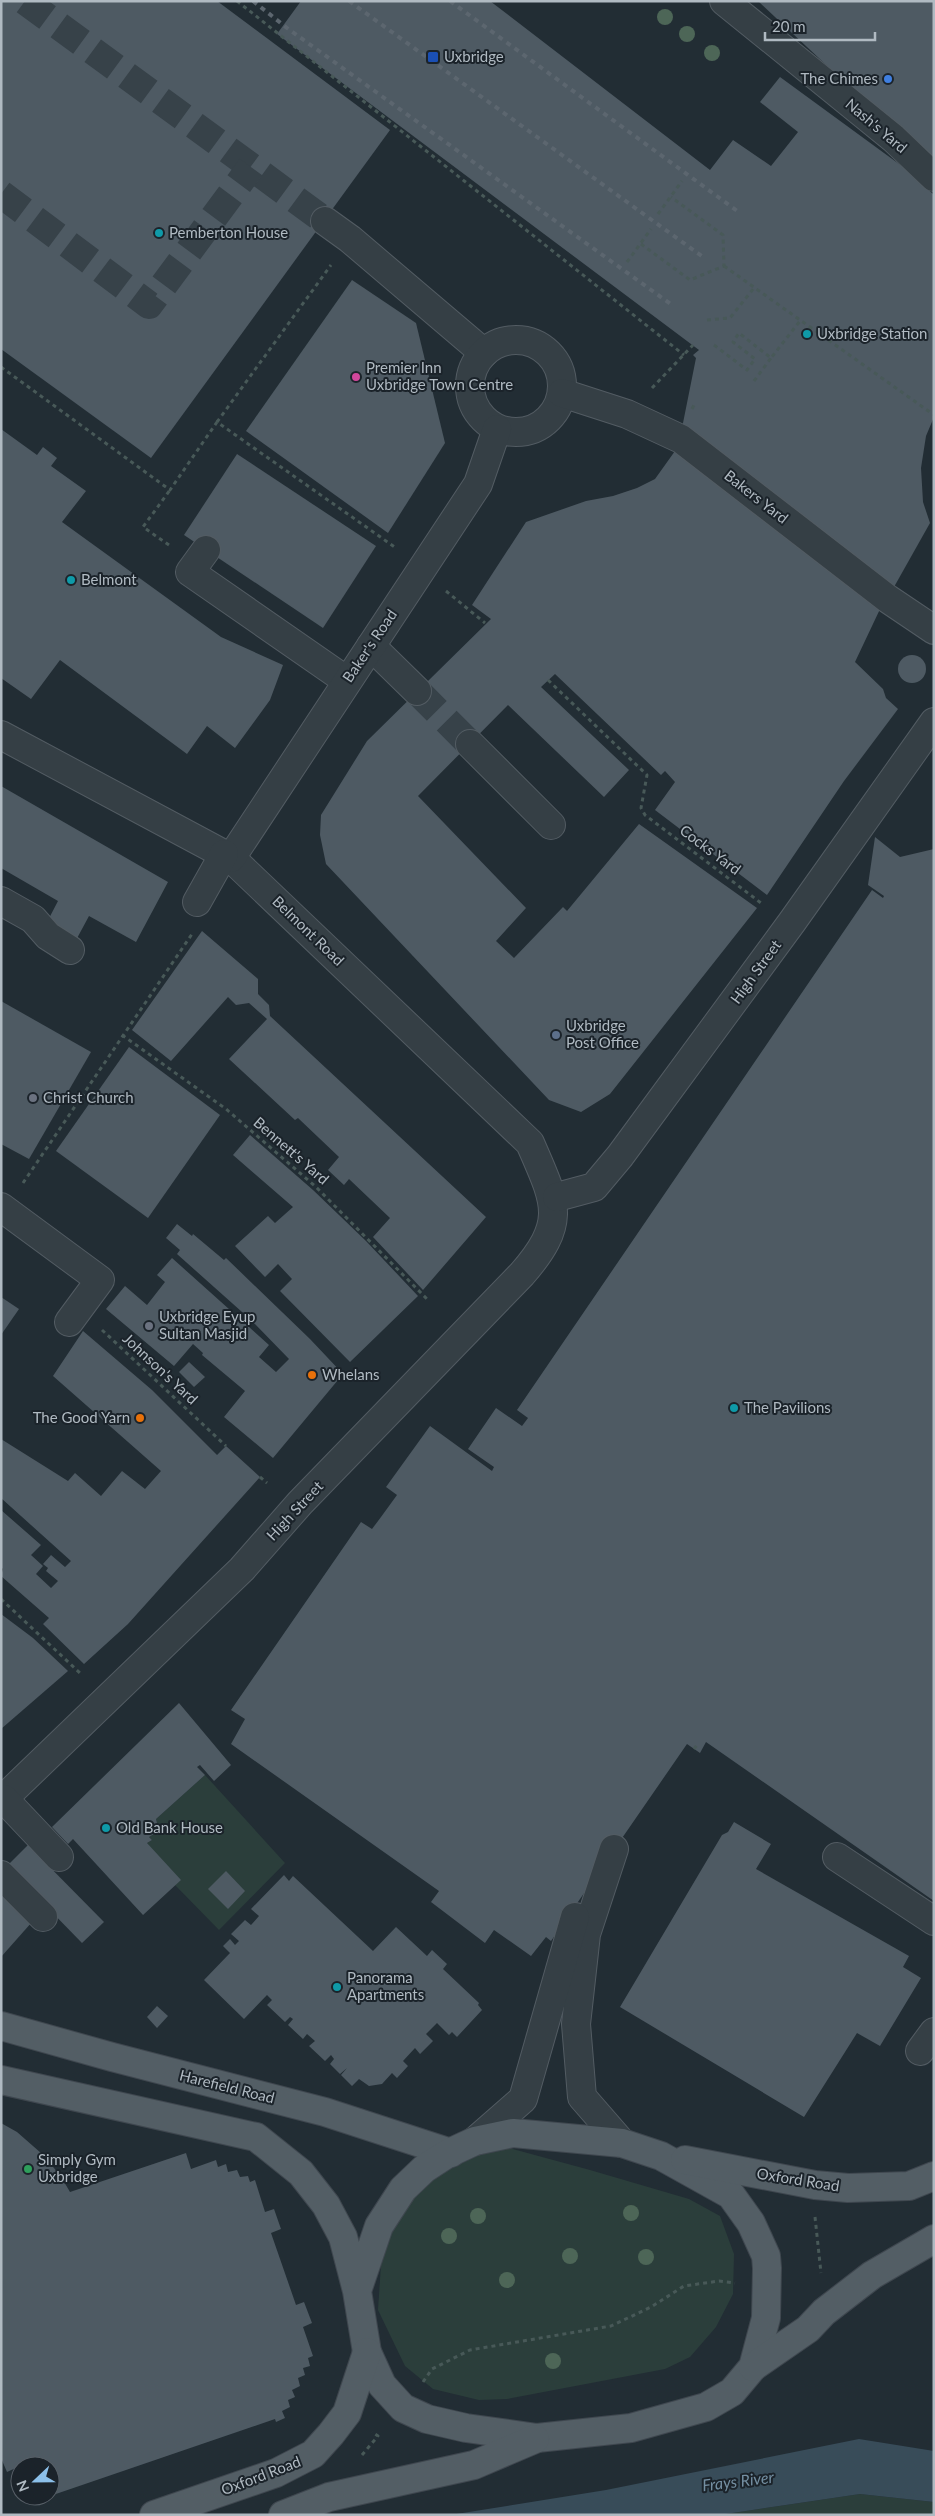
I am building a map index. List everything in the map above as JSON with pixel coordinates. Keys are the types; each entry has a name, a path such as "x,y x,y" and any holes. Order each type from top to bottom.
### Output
{"main road":[{"name":"Harefield Road","path":"1,2026 325,2112 451,2152"},
{"path":"1,2080 256,2137 301,2173 326,2205 343,2237 357,2291 367,2352 382,2385 403,2408 437,2422 537,2438 631,2428 706,2407 732,2392 753,2366 808,2329 824,2312 872,2275 934,2239"},
{"path":"357,2291 380,2226 403,2189 424,2169 451,2152 475,2141 513,2133 622,2143 661,2156 731,2195 751,2223 766,2256 766,2318 753,2366"},
{"name":"Oxford Road","path":"661,2156 815,2185 848,2188 909,2186 934,2176"},
{"name":"Oxford Road","path":"154,2515 276,2473 313,2454 332,2434 346,2413 367,2352"},
{"path":"282,2515 329,2497 474,2465 537,2438"}],"street":[{"name":"Nash's Yard","path":"724,1 893,138 934,177"},
{"path":"325,221 484,353"},
{"path":"519,340 532,342 552,357 559,368 562,393 556,409 546,422 531,430 515,433 497,429 489,424 475,408 469,389 473,369 484,353 506,341 519,340"},
{"name":"Bakers Yard","path":"562,393 627,414 681,439 888,599 934,630"},
{"name":"Baker's Road","path":"197,902 371,646 478,484 497,429"},
{"path":"201,557 190,572 347,681"},
{"path":"371,646 416,691"},
{"name":"High Street","path":"3,1800 242,1569 307,1496 522,1274 544,1247 550,1236 554,1216 554,1198 594,1187 620,1156 792,922 934,722"},
{"name":"Belmont Road","path":"1,735 228,856 530,1143 554,1198"},
{"path":"470,744 551,825"},
{"path":"1,901 33,919 48,936 70,950"},
{"path":"3,1208 100,1280 74,1315"},
{"path":"3,1800 59,1857"},
{"path":"614,1848 586,1934 576,2024 582,2097 622,2143"},
{"path":"837,1857 934,1921"},
{"path":"1,1874 43,1917"},
{"path":"475,2141 523,2099 580,1897"}],"path":[{"path":"237,1 684,355"},
{"path":"658,214 682,181"},
{"path":"670,197 723,235 724,266"},
{"path":"627,262 650,229"},
{"path":"201,557 143,527 350,240"},
{"path":"641,244 690,280 724,266"},
{"path":"724,266 934,415"},
{"path":"707,320 730,318 754,288"},
{"path":"754,381 800,321"},
{"path":"714,345 748,370 755,359 732,342 739,333 771,358"},
{"path":"627,414 693,345"},
{"path":"1,367 170,490"},
{"path":"217,422 384,539 485,623"},
{"name":"Cocks Yard","path":"548,680 647,775 641,808 645,815 761,903"},
{"path":"3,1208 196,929"},
{"name":"Bennett's Yard","path":"122,1034 226,1109 316,1187 429,1301"},
{"name":"Johnson's Yard","path":"74,1315 226,1446"},
{"path":"260,1477 267,1483"},
{"path":"1,1599 81,1674"},
{"path":"694,1749 697,1745"},
{"path":"813,2207 821,2275 824,2281"},
{"path":"813,2277 821,2275"},
{"path":"421,2385 432,2369 470,2350 611,2326 651,2307 684,2286 719,2281 740,2284"}],"green space":[{"path":"205,1775 285,1863 219,1930 175,1885 147,1843 152,1840 149,1837 159,1831 156,1819"},
{"path":"480,2147 509,2148 590,2170 689,2199 720,2216 734,2254 733,2294 716,2327 690,2357 665,2369 507,2399 479,2400 433,2389 405,2366 378,2310 381,2265 388,2233 426,2176"},
{"path":"860,2494 934,2502 934,2515 718,2515"}],"water":[{"name":"Frays River","path":"859,2439 934,2451 934,2502 860,2494 719,2515 450,2515 606,2490"}],"building":[{"name":"Pemberton House","path":"1,1 217,1 390,130 151,458 1,349"},
{"path":"301,1 490,1 710,170 733,140 771,166 798,132 760,102 780,77 910,172 934,195 934,417 926,436 921,468 923,502 930,523 894,587 682,428 696,358 693,355 699,350 277,34"},
{"name":"The Chimes","path":"758,1 934,1 934,166 775,17"},
{"name":"Premier Inn Uxbridge Town Centre","path":"352,280 416,323 445,443 388,533 246,431"},
{"name":"Belmont","path":"1,429 37,455 43,447 57,458 51,466 86,491 62,522 221,637 283,665 270,700 235,748 207,726 187,754 60,660 31,699 1,678"},
{"path":"675,451 881,607 855,662 883,689 886,698 898,709 844,781 767,895 655,810 675,782 665,771 661,775 555,674 541,687 629,770 604,797 508,705 418,796 526,908 496,941 514,958 563,907 567,911 639,824 757,908 610,1094 581,1112 549,1100 326,864 320,835 321,815 367,741 491,619 472,605 526,522 586,501 613,496 637,488 655,479"},
{"path":"237,454 376,546 323,628 184,535"},
{"path":"912,655 922,659 926,669 922,679 912,683 902,679 898,669 902,659"},
{"path":"1,786 168,882 136,942 89,916 75,942 45,926 58,901 1,868"},
{"name":"The Pavilions","path":"875,837 900,857 934,849 934,1901 706,1742 700,1753 687,1744 551,1941 546,1937 531,1956 494,1930 485,1943 431,1902 439,1891 231,1744 245,1719 231,1710 361,1522 372,1529 397,1495 386,1487 430,1426 492,1471 494,1467 468,1449 496,1408 522,1426 528,1418 517,1410 872,890 883,898 884,896 868,885"},
{"path":"202,931 258,979 258,994 269,1005 270,1016 486,1217 423,1290 373,1237 390,1218 349,1179 344,1185 328,1170 339,1157 298,1118 295,1120 229,1059 267,1019 249,1003 236,1005 228,997 171,1061 132,1030"},
{"name":"Christ Church","path":"1,1001 91,1052 29,1159 1,1144"},
{"path":"129,1047 220,1115 148,1218 56,1151"},
{"path":"250,1135 313,1190 366,1241 418,1296 350,1362 280,1291 292,1279 278,1264 265,1277 235,1246 268,1216 275,1223 293,1207 233,1155"},
{"path":"177,1224 192,1236 193,1234 224,1260 226,1258 310,1339 343,1374 273,1458 224,1417 245,1391 202,1355 203,1353 193,1344 174,1366 106,1309 125,1286 147,1305 165,1282 157,1275 172,1258 269,1345 259,1357 276,1372 289,1359 251,1320 177,1254 180,1250 166,1238"},
{"path":"1,1297 19,1309 1,1335"},
{"path":"83,1331 152,1390 217,1455 226,1446 260,1477 128,1624 84,1664 43,1624 49,1618 1,1576 3,1569 1,1567 1,1510 41,1545 31,1555 43,1566 36,1574 51,1588 58,1581 46,1571 48,1568 43,1564 51,1555 65,1567 71,1561 1,1498 1,1439 68,1481 75,1473 101,1496 122,1471 145,1489 161,1471 53,1376"},
{"path":"189,1362 205,1377 194,1387 179,1372"},
{"path":"1,1614 33,1638 68,1671 1,1729"},
{"name":"Old Bank House","path":"179,1703 231,1765 214,1781 200,1765 197,1767 205,1775 156,1819 159,1831 149,1837 152,1840 147,1843 181,1880 143,1915 73,1839 68,1844 52,1827"},
{"path":"734,1822 771,1844 756,1869 909,1956 903,1967 921,1978 880,2046 857,2033 804,2117 620,2007 722,1835 728,1832"},
{"path":"28,1845 104,1922 82,1943 7,1866"},
{"path":"226,1871 245,1891 228,1909 208,1889"},
{"name":"Panorama Apartments","path":"284,1875 289,1881 293,1876 373,1951 396,1927 427,1956 432,1950 447,1964 443,1969 479,2003 478,2005 482,2010 457,2037 452,2032 449,2035 437,2023 426,2034 433,2041 420,2054 415,2048 403,2061 408,2066 397,2078 392,2073 382,2084 369,2086 359,2079 352,2086 341,2075 347,2068 340,2074 330,2064 334,2059 331,2055 325,2061 309,2046 315,2041 307,2034 303,2039 288,2025 293,2019 290,2017 285,2022 267,2005 272,2000 267,1995 244,2019 204,1980 230,1953 223,1946 230,1939 235,1945 239,1941 231,1934 245,1920 251,1925 259,1916 251,1909"},
{"path":"1,1894 32,1922 1,1957"},
{"path":"157,2006 168,2016 157,2028 147,2017"},
{"path":"1,2123 17,2132 41,2153 60,2175 70,2192 186,2153 191,2169 216,2160 218,2167 226,2164 228,2172 237,2170 240,2177 248,2176 250,2182 255,2180 265,2212 274,2209 281,2229 271,2233 296,2305 304,2302 312,2323 303,2327 313,2356 308,2358 310,2366 303,2368 305,2375 298,2378 300,2386 292,2390 295,2397 288,2400 290,2407 282,2411 285,2418 276,2422 275,2419 60,2493 60,2456 10,2456 10,2471 7,2472 1,2458"}],"tunnel":[{"path":"25,1 325,221"},
{"path":"1,194 149,305 251,167"},
{"path":"417,691 470,744"}],"railway":[{"path":"253,1 287,28 672,305"},
{"path":"349,1 703,257"},
{"path":"450,1 740,213"}],"place":[{"name":"Uxbridge","path":"433,57"},
{"name":"The Chimes","path":"888,79"},
{"name":"Pemberton House","path":"159,233"},
{"name":"Uxbridge Station","path":"807,334"},
{"name":"Premier Inn Uxbridge Town Centre","path":"356,377"},
{"name":"Belmont","path":"71,580"},
{"name":"Uxbridge Post Office","path":"556,1035"},
{"name":"Christ Church","path":"33,1098"},
{"name":"Uxbridge Eyup Sultan Masjid","path":"149,1326"},
{"name":"Whelans","path":"312,1375"},
{"name":"The Pavilions","path":"734,1408"},
{"name":"The Good Yarn","path":"140,1418"},
{"name":"Old Bank House","path":"106,1828"},
{"name":"Panorama Apartments","path":"337,1987"},
{"name":"Simply Gym Uxbridge","path":"28,2169"}]}
